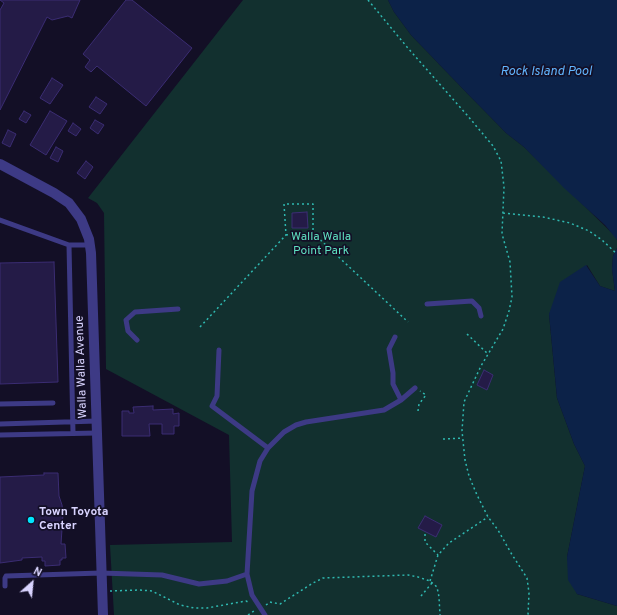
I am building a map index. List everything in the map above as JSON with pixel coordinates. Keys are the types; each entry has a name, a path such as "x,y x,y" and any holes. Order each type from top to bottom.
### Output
{"street":[{"name":"Walla Walla Avenue","path":"0,164 54,193 69,203 78,213 85,225 90,245 103,615"}],"lane":[{"path":"0,220 69,245 90,245"},
{"path":"69,245 73,433"},
{"path":"428,304 472,301 480,308 481,316"},
{"path":"137,340 128,331 126,320 136,312 178,309"},
{"path":"396,337 389,349 393,373 392,384 401,400"},
{"path":"219,350 217,396 212,406 268,448"},
{"path":"265,615 252,595 248,574 252,491 260,461 268,448 284,432 301,423 384,410 401,400 415,388"},
{"path":"0,404 53,402"},
{"path":"0,424 97,422"},
{"path":"0,435 97,433"},
{"path":"5,586 6,576 101,573 162,575 199,584 227,580 248,574"}],"path":[{"path":"286,235 284,204 313,204 313,232 408,322"},
{"path":"503,213 543,217 570,223 589,231 617,254"},
{"path":"200,327 286,235 313,232"},
{"path":"467,334 488,354"},
{"path":"415,388 426,395 419,404 418,411"},
{"path":"443,439 463,438"},
{"path":"430,581 438,555 449,543 488,518"},
{"path":"425,534 425,542 438,555"},
{"path":"248,615 270,602 280,604 313,582 323,578 408,575 430,581 437,588 440,615"},
{"path":"421,596 432,583"},
{"path":"102,591 152,591 180,605 194,608 206,608 246,601 256,611"}],"green space":[{"name":"Walla Walla Point Park","path":"243,0 388,0 394,12 411,35 506,133 524,147 615,236 617,240 617,248 613,256 612,269 615,291 600,286 587,265 549,314 557,398 574,444 585,466 567,557 577,594 617,606 617,615 114,615 110,545 232,542 229,435 106,369 104,213 97,203 88,198"}],"water":[{"name":"Rock Island Pool","path":"388,0 617,0 617,240 605,225 564,188 524,147 506,133 411,35 394,12"},
{"path":"617,248 617,606 577,594 568,580 567,557 585,466 574,444 557,398 549,314 560,282 586,265 600,286 615,291 612,269 613,256"}],"building":[{"path":"0,0 80,0 72,18 68,16 52,20 47,17 0,110 0,10 4,3"},
{"path":"126,0 132,0 192,48 146,106 97,66 91,72 85,67 90,60 83,54"},
{"path":"52,78 63,85 50,104 40,98"},
{"path":"96,97 107,104 100,114 89,107"},
{"path":"24,111 31,115 26,123 19,119"},
{"path":"50,111 67,121 46,155 30,145"},
{"path":"95,120 104,125 98,134 90,128"},
{"path":"73,123 81,129 76,136 68,131"},
{"path":"8,130 16,134 10,147 2,143"},
{"path":"56,147 63,151 58,162 50,158"},
{"path":"86,161 93,167 85,179 77,173"},
{"path":"307,212 308,228 292,228 292,213"},
{"path":"54,262 58,382 0,384 0,263"},
{"path":"484,370 493,375 487,390 477,385"},
{"path":"153,406 153,410 173,409 173,414 179,413 179,426 174,426 174,434 162,434 162,424 149,424 150,436 122,436 122,411 134,413 133,407"},
{"name":"Town Toyota Center","path":"44,473 58,473 59,496 63,514 61,544 65,544 66,558 62,558 62,560 60,560 60,565 45,566 45,561 42,561 42,557 22,558 22,560 0,563 0,477 44,475"},
{"path":"425,516 442,525 436,537 418,528"}],"place":[{"name":"Town Toyota Center","path":"31,520"}]}
